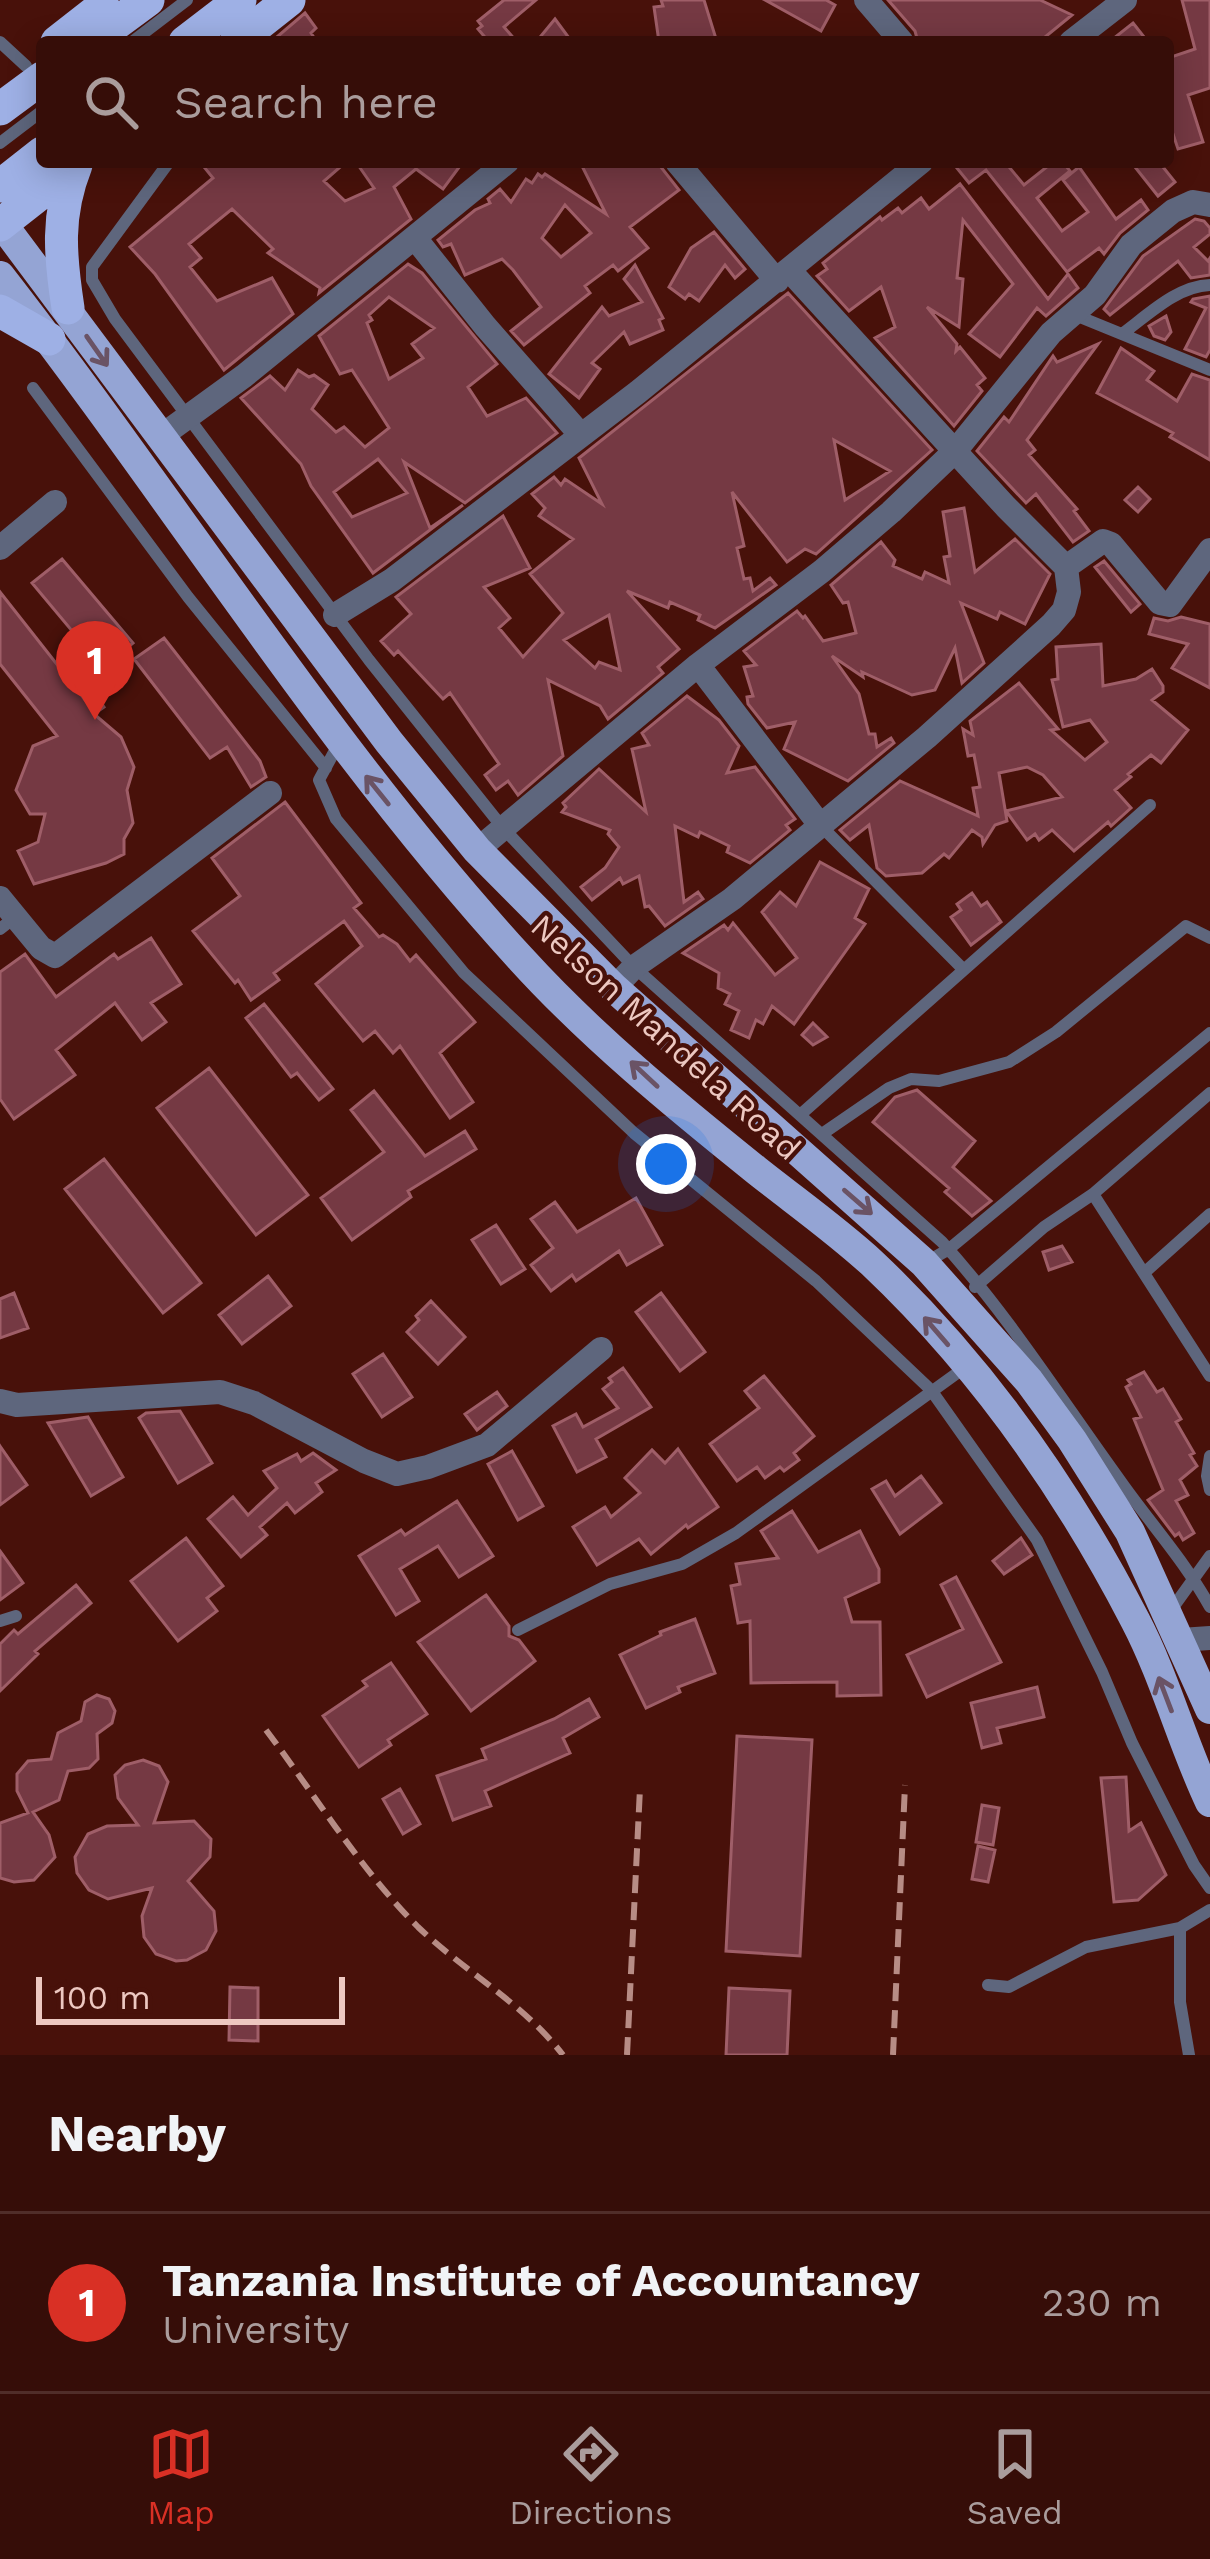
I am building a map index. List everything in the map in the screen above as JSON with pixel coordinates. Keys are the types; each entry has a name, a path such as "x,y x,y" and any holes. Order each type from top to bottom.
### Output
{"highway":[{"path":"65,36 111,0"},
{"path":"99,36 148,0"},
{"path":"193,36 240,0"},
{"path":"244,36 289,0"},
{"path":"0,109 20,73"},
{"path":"0,186 36,157"},
{"path":"1,223 74,168"},
{"path":"68,308 59,249 60,217 78,168"},
{"path":"0,310 49,339"}],"main road":[{"name":"Nelson Mandela Road","path":"1,223 389,742 477,850 937,1256 969,1291 1072,1440 1187,1630 1210,1709"},
{"name":"Nelson Mandela Road","path":"0,276 49,339 332,755 526,964 689,1116 870,1261 967,1366 1055,1485 1128,1607 1210,1802"}],"street":[{"path":"866,0 897,36"},
{"path":"1079,36 1125,0"},
{"path":"160,437 499,168"},
{"path":"624,977 732,899 927,737 1052,625 1064,610 1069,592 1066,567 683,168"},
{"path":"335,615 392,580 783,276 914,168"},
{"path":"477,850 698,664 822,571 956,450 1132,245 1173,211 1192,202 1210,205"},
{"path":"415,238 580,434"},
{"path":"0,548 55,502"},
{"path":"1066,567 1103,541 1111,544 1160,603 1170,604 1210,550"},
{"path":"698,664 820,825"},
{"path":"5,915 55,956 270,794"},
{"path":"0,1401 17,1405 220,1392 254,1402 397,1474 487,1445 601,1348"}],"lane":[{"path":"140,36 187,0"},
{"path":"0,43 20,73"},
{"path":"0,143 36,116"},
{"path":"165,168 90,273 115,319 335,615 624,977 822,1134 937,1256 1210,1033"},
{"path":"1122,334 1179,293 1210,284"},
{"path":"1075,315 1210,370"},
{"path":"33,388 188,597 332,755 319,780 336,819 464,973 634,1133 816,1281 931,1390 1037,1540 1132,1743 1210,1888"},
{"path":"800,1115 1150,805"},
{"path":"820,825 962,968"},
{"path":"822,1134 911,1078 939,1081 1009,1062 1056,1031 1186,926 1210,938"},
{"path":"1210,1093 1093,1194 1044,1227 969,1291 1196,1580 1210,1607"},
{"path":"1093,1194 1210,1376"},
{"path":"1144,1273 1210,1214"},
{"path":"518,1630 610,1584 682,1564 736,1533 967,1366"},
{"path":"1210,1456 1210,1490"},
{"path":"1187,1630 1196,1580 1210,1556"},
{"path":"0,1621 16,1616"},
{"path":"988,1984 1009,1987 1049,1963 1117,1937 1180,1928 1210,1910"},
{"path":"1180,1928 1180,2002 1189,2055"}],"building":[{"path":"504,0 536,0 504,27 512,36 484,36 478,21"},
{"path":"661,0 704,0 715,36 658,36 654,7 663,6"},
{"path":"765,0 826,0 835,5 821,31"},
{"path":"888,0 1040,0 1072,15 1046,36 916,36"},
{"path":"1182,0 1210,0 1210,88 1188,95 1203,142 1178,149 1174,56 1195,49"},
{"path":"305,13 316,28 313,36 278,36"},
{"path":"555,19 568,36 541,36"},
{"path":"1133,23 1143,36 1117,36"},
{"path":"205,168 339,168 324,181 345,201 374,188 360,168 459,168 443,189 416,169 394,187 411,219 319,293 320,288 268,253 273,249 232,209 189,244 201,258 190,267 217,301 272,278 293,314 224,370 130,247 213,178"},
{"path":"583,168 662,168 679,190 630,227 648,248 618,271 613,265 585,286 590,293 524,345 511,331 541,307 513,270 502,259 465,275 451,244 443,247 438,240 490,203 488,199 500,189 511,202 526,179 532,183 538,174 606,214","holes":["565,205 591,233 561,257 542,238"]},
{"path":"957,168 1010,168 1024,185 1045,168 1068,168 1070,171 1037,198 1062,231 1088,212 1063,180 1078,168 1116,219 1141,200 1148,210 1104,254 1099,248 1067,272 986,170 969,183"},
{"path":"1136,168 1164,168 1175,182 1158,196"},
{"path":"960,184 1048,299 1068,274 1078,288 1046,316 1037,308 1000,357 969,334 1013,284 963,220 957,278 963,279 959,327 927,307 957,344 956,351 960,347 985,378 977,385 982,391 954,426 875,338 895,327 881,287 849,311 817,276 827,269 823,263 880,217 898,208 902,213 921,198 929,209"},
{"path":"1195,219 1210,228 1210,234 1194,247 1208,261 1210,258 1210,275 1191,278 1178,261 1110,315 1104,309 1143,256"},
{"path":"714,232 745,269 735,278 725,265 699,301 689,294 685,299 669,287 691,248"},
{"path":"408,264 422,273 497,364 468,387 487,416 526,398 557,433 465,503 404,462 430,528 463,505 373,573 311,486 301,464 241,398 270,376 285,390 298,370 328,385 312,409 336,432 344,427 365,447 389,428 352,370 340,374 319,336","holes":["389,297 434,328 412,344 423,358 389,379 367,323 372,320 369,315","378,459 407,493 352,517 334,492"]},
{"path":"635,265 663,318 659,320 663,330 630,344 624,332 592,363 600,369 579,398 549,374 602,307 609,316 642,302 624,279"},
{"path":"788,293 932,450 816,554 805,549 787,562 732,492 744,546 737,548 744,579 750,578 753,591 770,578 776,585 715,628 698,620 700,615 670,602 668,608 627,591 679,649 658,667 663,673 608,719 600,706 548,680 563,756 518,795 508,781 496,790 485,775 499,764 450,693 443,699 398,651 394,655 381,641 411,614 396,597 503,516 530,568 484,587 510,618 499,628 523,657 563,613 530,574 573,539 539,516 545,508 532,494 554,477 561,485 565,479 602,504 579,458","holes":["834,440 890,471 845,500","609,615 620,670 599,662 595,668 564,640"]},
{"path":"1210,296 1206,357 1185,349 1206,308 1191,302"},
{"path":"1166,316 1171,332 1165,340 1154,336 1149,326"},
{"path":"1098,344 1027,440 1035,450 1029,455 1077,509 1089,531 1073,542 1036,494 1026,503 977,451 1004,417 1009,422 1053,356 1057,362"},
{"path":"1121,348 1154,371 1147,380 1177,401 1192,374 1210,380 1210,460 1170,437 1173,433 1097,393"},
{"path":"1138,487 1150,499 1138,512 1125,500"},
{"path":"964,508 975,572 1015,539 1050,574 1025,624 1000,612 997,619 961,603 984,663 962,683 955,648 935,690 912,695 862,672 863,677 832,656 859,694 877,747 891,738 894,743 848,781 784,749 795,722 767,728 748,704 747,697 753,696 744,667 756,665 744,651 797,611 823,641 856,633 848,602 843,603 831,585 881,542 895,560 893,566 922,579 925,572 949,583 943,512"},
{"path":"62,559 133,643 103,668 32,583"},
{"path":"1104,561 1140,604 1131,612 1095,567"},
{"path":"0,592 85,700 96,694 104,707 94,714 121,737 134,767 127,790 133,823 124,839 124,854 34,884 18,851 38,842 45,814 30,814 16,790 33,746 57,736 0,664"},
{"path":"1181,617 1210,624 1210,688 1172,668 1188,644 1149,634 1154,618"},
{"path":"164,638 260,761 266,777 251,787 227,747 210,758 134,659"},
{"path":"1101,644 1103,686 1136,679 1152,669 1163,692 1152,700 1188,730 1161,763 1151,755 1115,790 1131,808 1111,826 1108,822 1074,851 1052,830 1039,840 1035,834 1027,840 1006,811 1062,797 1043,775 1027,767 999,773 1007,821 995,825 983,844 972,830 949,858 944,854 922,873 886,876 877,868 869,825 850,840 840,830 900,781 978,816 973,788 980,787 963,729 973,735 970,721 1019,683 1058,729 1051,730 1085,760 1107,742 1090,720 1063,727 1052,680 1058,679 1056,647"},
{"path":"687,696 719,720 739,746 727,773 755,767 795,819 786,825 790,830 750,863 727,852 729,846 675,826 684,902 698,892 703,899 665,926 645,907 639,876 623,884 620,878 592,900 581,887 605,868 619,847 608,834 610,830 562,812 563,803 599,769 646,812 632,749 649,745 642,733"},
{"path":"285,802 361,903 354,908 379,937 397,944 410,961 416,955 475,1022 440,1053 473,1102 450,1118 400,1046 393,1053 375,1031 363,1041 316,984 362,946 344,921 274,973 279,980 251,1000 193,931 240,896 212,858"},
{"path":"820,862 869,889 855,918 865,924 794,1024 772,1006 763,1024 756,1020 749,1038 731,1030 739,1011 725,1004 730,994 718,988 719,973 683,953 733,923 775,975 797,958 762,912 780,892 796,906"},
{"path":"972,893 981,906 987,902 1001,922 971,945 951,917 961,910 957,904"},
{"path":"151,938 181,984 151,1003 166,1022 142,1040 115,1003 56,1050 75,1075 14,1119 0,1099 0,972 25,954 56,997 114,954 118,959"},
{"path":"264,1004 333,1089 319,1100 297,1073 291,1077 246,1018"},
{"path":"813,1023 827,1037 813,1045 802,1035"},
{"path":"209,1068 308,1195 256,1235 157,1108"},
{"path":"917,1090 975,1141 953,1167 991,1201 972,1216 945,1192 949,1188 873,1122 895,1097"},
{"path":"374,1091 425,1156 465,1131 476,1149 408,1191 411,1197 352,1240 321,1198 384,1152 351,1110"},
{"path":"104,1159 201,1283 163,1313 65,1189"},
{"path":"636,1198 662,1245 627,1265 619,1251 576,1281 572,1275 551,1291 531,1265 553,1248 531,1219 555,1202 577,1232"},
{"path":"496,1225 525,1269 501,1284 472,1240"},
{"path":"1062,1246 1072,1262 1049,1270 1043,1252"},
{"path":"268,1276 291,1306 242,1344 219,1315"},
{"path":"14,1293 28,1328 0,1338 0,1299"},
{"path":"661,1293 705,1352 680,1371 636,1312"},
{"path":"431,1301 465,1337 438,1364 407,1332"},
{"path":"383,1354 412,1397 382,1417 353,1374"},
{"path":"623,1368 651,1407 596,1439 606,1457 577,1472 553,1426 576,1414 583,1427 618,1408 603,1389"},
{"path":"1144,1372 1157,1392 1163,1389 1194,1453 1190,1455 1197,1466 1180,1480 1188,1495 1176,1501 1194,1533 1183,1540 1148,1500 1163,1490 1134,1419 1141,1417 1126,1387 1131,1384 1128,1380"},
{"path":"764,1376 814,1436 794,1453 799,1460 784,1471 780,1467 765,1478 757,1467 737,1481 710,1444 759,1408 745,1391"},
{"path":"497,1392 507,1406 477,1430 465,1414"},
{"path":"180,1411 212,1463 178,1483 139,1418 146,1413"},
{"path":"88,1417 123,1477 91,1496 48,1423"},
{"path":"0,1446 27,1485 0,1505"},
{"path":"678,1449 718,1507 686,1525 651,1554 639,1539 597,1565 573,1527 605,1507 611,1517 640,1493 625,1478 652,1450 665,1463"},
{"path":"512,1451 543,1506 518,1520 488,1464"},
{"path":"313,1453 336,1470 316,1483 322,1492 295,1513 287,1503 260,1527 267,1535 241,1557 208,1519 233,1497 248,1515 277,1488 264,1471 297,1454 301,1461"},
{"path":"921,1476 941,1503 900,1534 872,1489 886,1481 895,1496"},
{"path":"457,1501 493,1556 459,1577 438,1546 400,1569 419,1601 396,1615 359,1556 401,1530 405,1535"},
{"path":"792,1511 818,1552 860,1531 879,1569 879,1582 845,1598 852,1622 880,1622 881,1695 837,1696 837,1682 751,1683 750,1621 738,1623 731,1586 740,1584 736,1564 778,1558 761,1531"},
{"path":"186,1538 223,1586 207,1598 217,1611 178,1641 131,1581"},
{"path":"1021,1538 1032,1555 1004,1574 993,1561"},
{"path":"0,1551 23,1583 0,1600"},
{"path":"956,1577 1001,1662 927,1697 907,1655 963,1629 941,1585"},
{"path":"76,1585 91,1603 35,1651 38,1654 0,1691 0,1644"},
{"path":"486,1595 509,1626 509,1636 519,1640 535,1661 471,1711 418,1642"},
{"path":"695,1619 715,1673 678,1687 680,1692 646,1708 620,1655"},
{"path":"391,1663 427,1714 359,1767 323,1716"},
{"path":"1037,1687 1044,1717 997,1728 1001,1743 982,1748 971,1703"},
{"path":"97,1695 109,1699 115,1711 112,1723 97,1734 98,1759 89,1768 68,1771 59,1800 33,1812 49,1835 55,1857 34,1880 0,1878 0,1823 28,1813 17,1791 17,1774 28,1761 51,1759 58,1733 81,1721 85,1702"},
{"path":"589,1699 599,1717 563,1738 570,1753 485,1791 491,1806 453,1820 437,1776 486,1759 482,1749"},
{"path":"737,1736 812,1740 800,1956 726,1951"},
{"path":"143,1760 159,1766 168,1782 154,1823 194,1821 211,1839 210,1857 188,1881 214,1911 216,1931 206,1950 187,1960 156,1954 144,1937 142,1916 152,1888 108,1899 89,1890 77,1873 75,1857 88,1834 107,1826 138,1825 118,1798 115,1775 125,1765"},
{"path":"1126,1777 1129,1831 1141,1823 1166,1875 1138,1900 1114,1902 1101,1778"},
{"path":"400,1789 420,1824 403,1834 383,1799"},
{"path":"982,1805 999,1808 993,1845 976,1842"},
{"path":"978,1846 995,1850 988,1882 972,1879"},
{"path":"230,1987 258,1988 258,2041 229,2040"},
{"path":"729,1988 790,1991 787,2055 726,2055"}],"railway":[{"path":"266,1730 397,1905 530,2019 563,2055"},
{"path":"893,2055 905,1785"},
{"path":"627,2055 640,1788"}],"place":[{"name":"Tanzania Institute of Accountancy","path":"95,720"}]}
